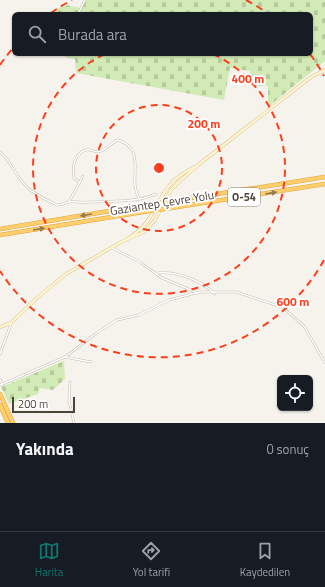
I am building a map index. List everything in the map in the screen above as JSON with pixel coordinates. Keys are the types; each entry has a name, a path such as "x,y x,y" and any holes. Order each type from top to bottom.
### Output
{"highway":[{"name":"Gaziantep Çevre Yolu","path":"0,229 325,178"},
{"name":"Gaziantep Çevre Yolu","path":"0,235 325,184"},
{"path":"0,394 13,423"},
{"path":"0,405 8,423"}],"street":[{"path":"79,12 85,0"},
{"path":"0,327 11,323 37,298 66,274 120,243 137,236 150,227 171,190 198,165 306,81 325,70"},
{"path":"80,183 73,176 75,161 79,154 86,150 98,152 118,140 129,147 136,157 136,190 139,198"},
{"path":"0,152 9,160 14,171 30,189 57,205 69,202 89,202 96,200 116,202 148,198 156,194"},
{"path":"69,202 83,176"},
{"path":"111,248 156,273 162,278 198,293"},
{"path":"156,273 164,272 190,278 215,294"},
{"path":"0,379 1,385 66,357 98,332 117,320 139,315 169,300 198,293 215,294 236,292 282,307 304,326 325,363"},
{"path":"0,354 11,323"},
{"path":"66,357 91,362"},
{"path":"70,382 69,401 74,423"}],"green space":[{"path":"86,0 325,0 325,61 268,107 268,86 249,85 250,71 230,68 224,100 76,73 75,59 64,56 313,56 313,12 49,12 65,5 82,8"},
{"path":"64,361 65,379 53,390 40,388 38,394 9,404 1,387"}]}
